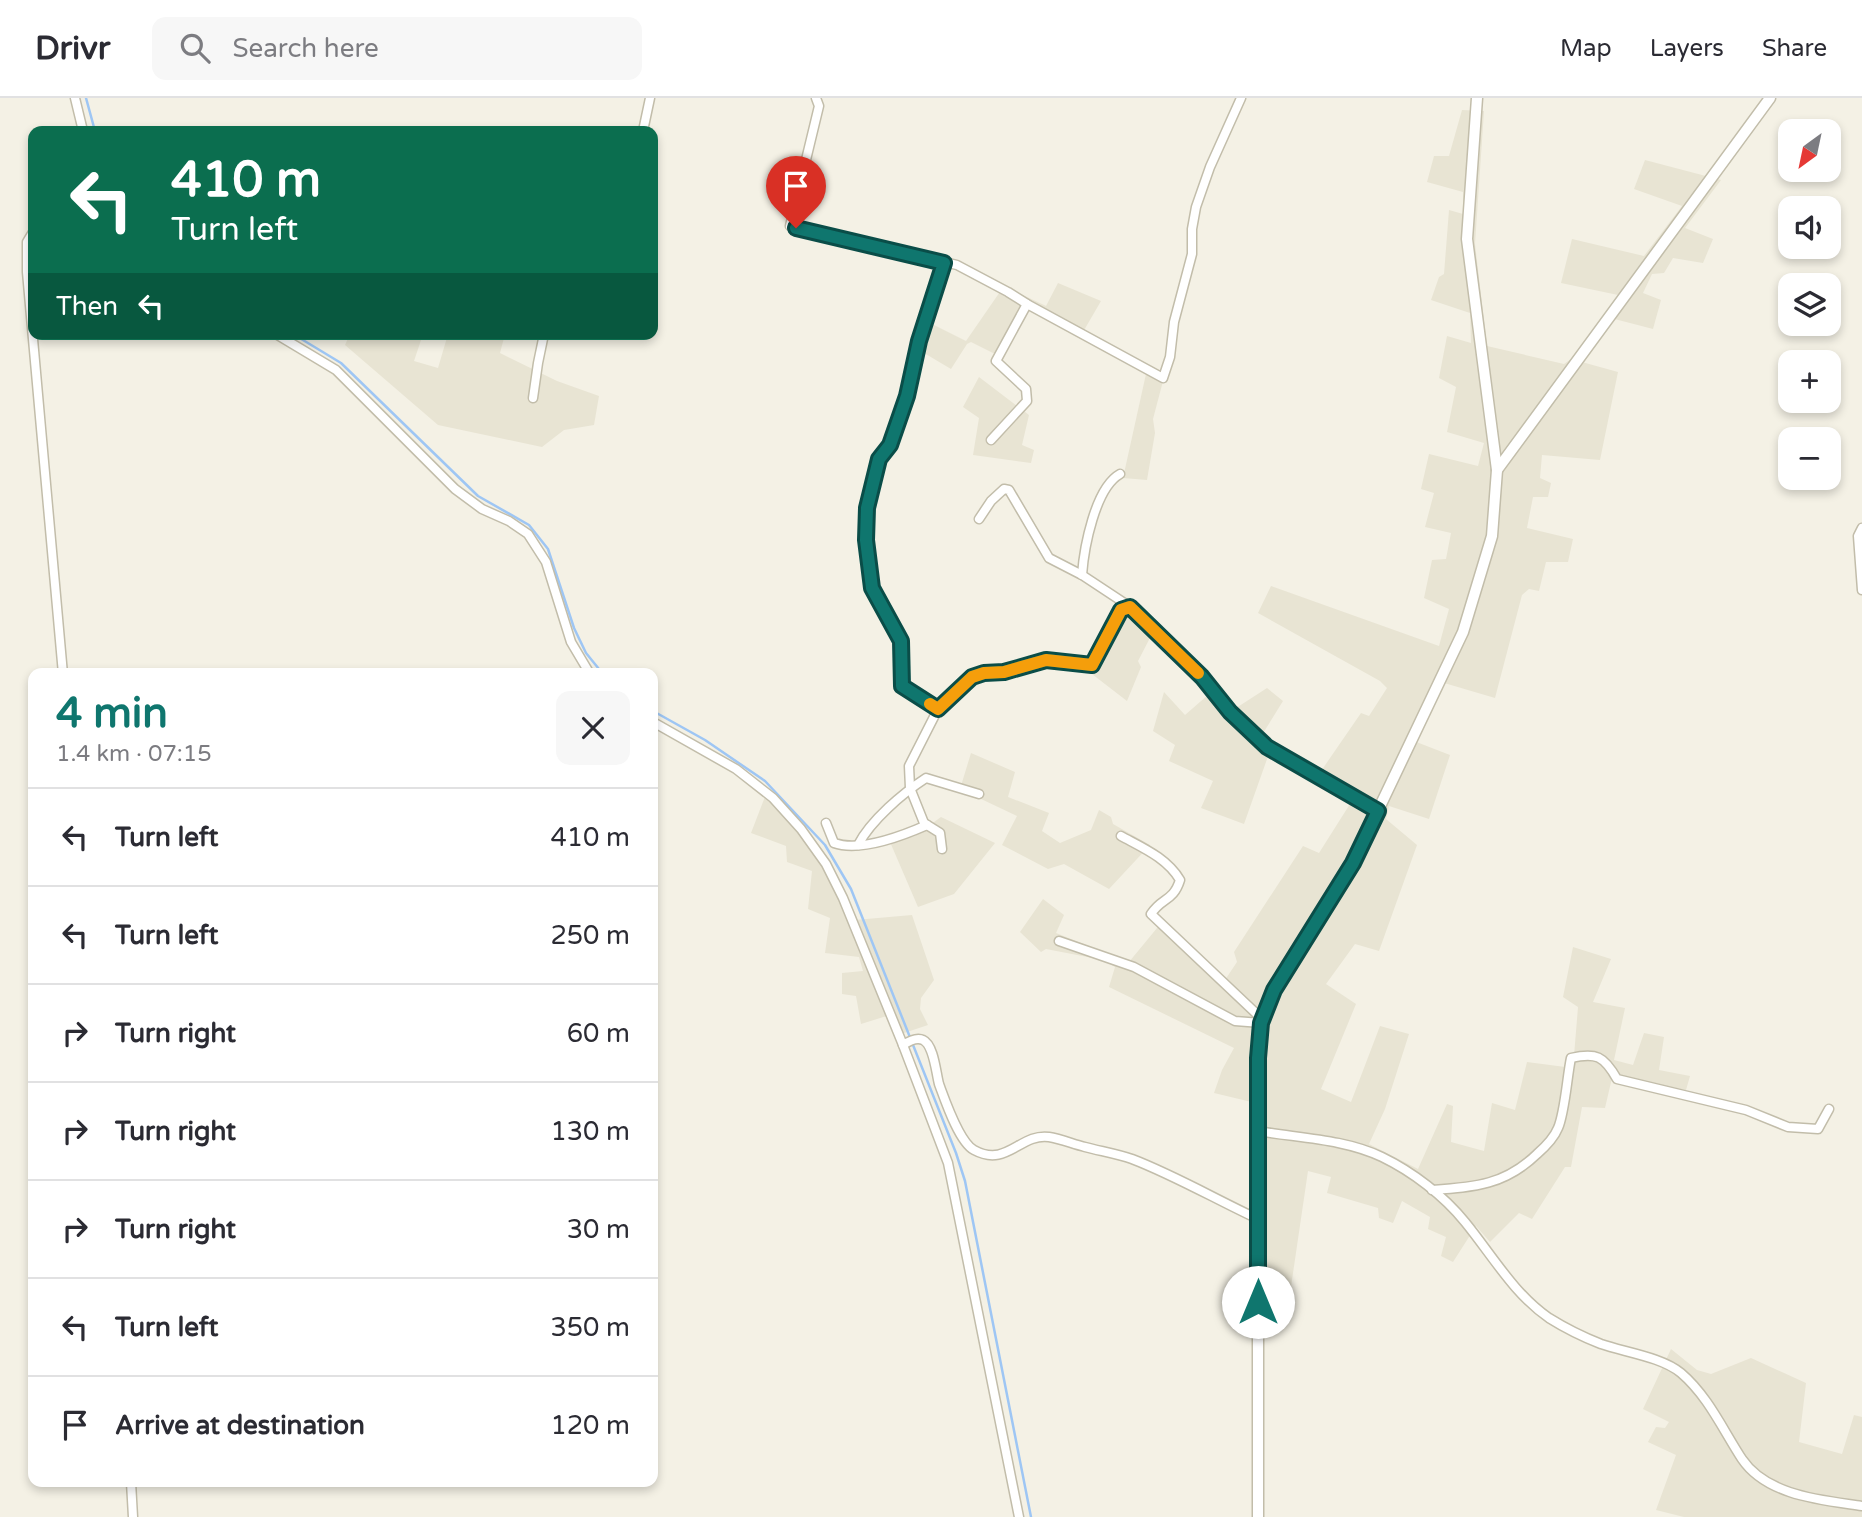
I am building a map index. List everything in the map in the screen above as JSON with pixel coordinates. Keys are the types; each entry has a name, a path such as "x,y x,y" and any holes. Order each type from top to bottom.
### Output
{"street":[{"path":"75,98 82,126"},
{"path":"644,126 650,98"},
{"path":"816,98 819,106 790,226 957,265 1163,378 1192,254 1196,206 1241,98"},
{"path":"1258,1517 1258,1058 1262,1021 1274,990 1353,863 1463,632 1492,536 1497,470 1467,239 1477,98"},
{"path":"1497,470 1770,98"},
{"path":"28,240 28,283"},
{"path":"938,709 902,686 901,641 872,588 866,540 867,508 879,459 890,445 907,396 919,341 944,263"},
{"path":"991,440 1027,401 1026,389 996,361 1027,304"},
{"path":"33,340 61,668"},
{"path":"286,340 336,370 455,489 482,509 509,521 528,534 546,562 571,642 586,668"},
{"path":"533,398 543,340"},
{"path":"1082,575 1084,549 1104,491 1111,479 1120,474"},
{"path":"979,519 991,501 1004,489 1009,490 1048,558 1082,575 1130,607 1202,677 1230,712 1267,747 1378,811"},
{"path":"1862,528 1858,536 1862,590"},
{"path":"942,849 940,833 923,823 910,788 909,766 938,709 972,677 984,673 1004,672 1046,660 1092,665 1121,610 1130,607"},
{"path":"658,725 736,769 773,798 801,829 825,864 843,898 905,1044 948,1163 1019,1517"},
{"path":"858,845 864,833 910,788 926,778 979,794"},
{"path":"826,823 834,843 845,847 912,831 926,825"},
{"path":"1121,836 1156,855 1174,869 1180,880 1176,892 1151,914 1262,1021"},
{"path":"1059,941 1134,967 1235,1021 1262,1021"},
{"path":"905,1044 916,1039 929,1044 939,1082 962,1139 970,1148 982,1154 996,1156 1030,1140 1046,1136 1131,1159 1258,1219"},
{"path":"1432,1190 1469,1188 1497,1182 1522,1169 1548,1144 1559,1128 1571,1058 1585,1054 1600,1056 1617,1079 1746,1110 1788,1127 1818,1129 1829,1109"},
{"path":"1258,1131 1345,1146 1380,1156 1408,1172 1464,1220 1502,1270 1539,1311 1562,1326 1600,1343 1678,1370 1720,1422 1743,1460 1754,1472 1771,1483 1809,1499 1862,1506"},
{"path":"131,1487 133,1517"}],"shaded area":[{"path":"1462,110 1484,111 1475,244 1487,346 1564,364 1571,359 1618,372 1600,460 1542,455 1540,478 1551,483 1548,497 1533,497 1527,528 1573,539 1568,562 1546,562 1539,591 1529,589 1522,595 1495,698 1434,680 1406,738 1450,755 1429,819 1389,806 1386,819 1417,845 1379,951 1355,944 1326,984 1356,1004 1321,1089 1351,1102 1380,1026 1409,1034 1385,1109 1369,1144 1418,1169 1447,1104 1453,1106 1451,1142 1484,1151 1492,1103 1515,1110 1527,1062 1573,1068 1578,1007 1563,997 1573,947 1611,959 1593,1002 1625,1008 1614,1060 1633,1065 1644,1033 1664,1037 1659,1070 1690,1076 1686,1090 1620,1076 1612,1078 1605,1108 1582,1107 1571,1167 1565,1167 1532,1219 1519,1213 1490,1242 1476,1226 1453,1262 1441,1256 1446,1237 1428,1229 1430,1217 1402,1201 1393,1223 1379,1218 1378,1208 1327,1193 1331,1177 1308,1171 1287,1314 1266,1308 1264,1105 1214,1093 1234,1048 1109,987 1115,967 1103,960 1046,949 1041,952 1020,932 1043,899 1064,915 1056,933 1129,962 1162,922 1225,980 1237,962 1234,952 1303,846 1319,853 1355,796 1319,774 1361,713 1369,716 1387,688 1380,681 1258,613 1271,586 1439,646 1449,609 1424,598 1432,560 1446,559 1451,533 1425,527 1434,493 1421,489 1429,454 1478,466 1484,443 1447,432 1456,387 1439,378 1447,336 1471,343 1470,313 1431,300 1439,277 1444,274 1449,210 1463,214 1463,192 1427,182 1434,156 1449,156"},
{"path":"1645,160 1721,180 1685,228 1713,239 1703,263 1673,258 1664,273 1652,274 1643,293 1661,300 1653,329 1603,316 1618,295 1561,283 1572,239 1644,256 1682,206 1634,189"},
{"path":"1058,283 1101,301 1083,332 1025,300 995,354 971,342 951,369 919,350 930,323 966,341 1004,286 1046,306"},
{"path":"347,340 421,340 414,361 438,368 446,340 503,340 500,353 557,381 599,396 594,425 564,430 542,447 438,425 345,345"},
{"path":"1146,374 1163,381 1153,419 1155,433 1147,480 1123,478"},
{"path":"979,377 1029,415 1022,445 1034,450 1031,463 973,455 979,418 963,407"},
{"path":"1130,613 1152,634 1138,661 1141,667 1127,701 1092,674 1123,614"},
{"path":"1216,688 1233,710 1267,688 1283,701 1262,735 1272,745 1244,824 1201,808 1213,781 1169,761 1175,745 1153,731 1164,692 1185,715"},
{"path":"971,753 1015,772 1008,797 1049,813 1042,831 1060,843 1091,830 1099,810 1111,817 1113,824 1150,845 1109,889 1064,864 1048,869 1002,845 1017,816 960,789"},
{"path":"768,789 814,839 833,869 855,920 912,915 934,980 921,998 920,1009 928,1025 901,1034 893,1014 861,1024 856,996 842,994 842,973 863,971 859,957 825,953 830,918 808,909 812,871 787,862 786,846 751,833"},
{"path":"941,817 995,843 954,894 918,907 890,842 915,836"},
{"path":"1671,1349 1697,1370 1711,1374 1751,1358 1806,1383 1799,1442 1842,1454 1854,1415 1862,1417 1862,1517 1684,1517 1656,1510 1676,1455 1648,1442 1656,1427 1665,1428 1669,1422 1643,1409"}],"waterway":[{"path":"86,98 94,126"},
{"path":"303,340 341,363 478,496 529,525 548,549 574,628 586,653 598,668"},
{"path":"658,714 705,740 765,781 825,845 851,889 965,1181 1031,1517"}],"slow traffic":[{"path":"930,704 938,709 972,677 984,673 1004,672 1046,660 1092,665 1121,610 1130,607 1198,673"}],"route":[{"path":"796,228 944,263 919,341 907,396 890,445 879,459 867,508 866,540 872,588 901,641 902,686 938,709 972,677 984,673 1004,672 1046,660 1092,665 1121,610 1130,607 1202,677 1230,712 1267,747 1378,811 1353,863 1274,990 1261,1023 1258,1058 1258,1302"}]}
